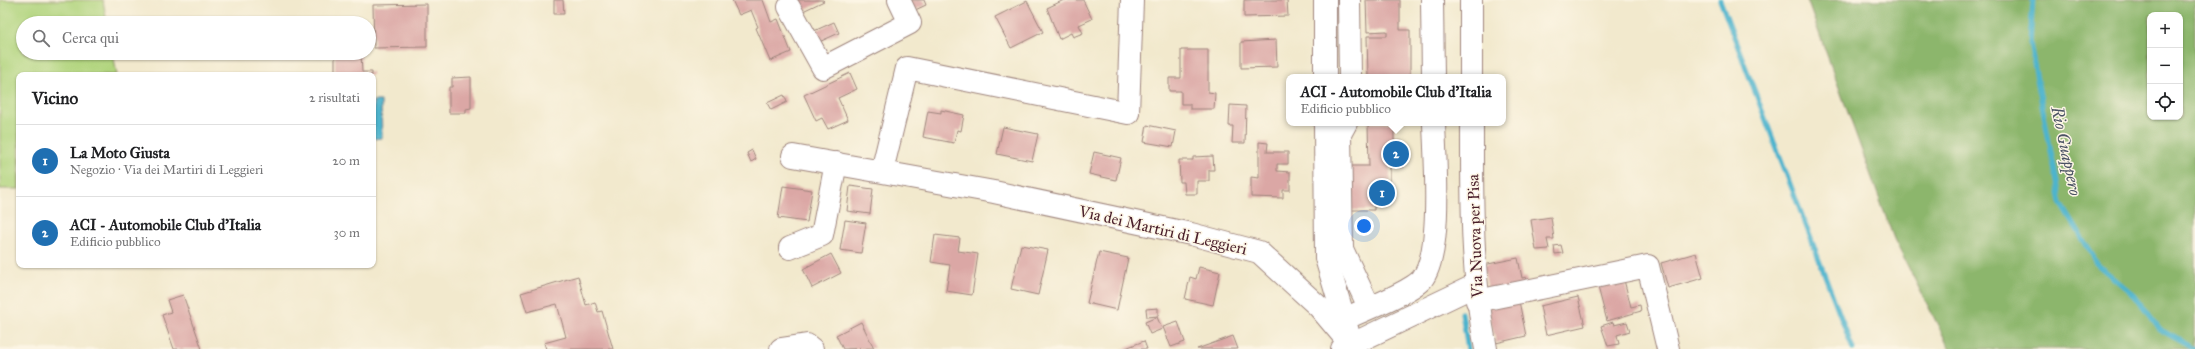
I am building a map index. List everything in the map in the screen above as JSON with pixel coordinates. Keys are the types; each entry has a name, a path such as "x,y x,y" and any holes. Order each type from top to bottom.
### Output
{"street":[{"path":"789,7 823,68 910,23 900,0"},
{"path":"882,171 907,68 1128,113 1132,0"},
{"path":"1325,0 1325,74"},
{"path":"1348,0 1350,74"},
{"path":"1432,0 1433,74"},
{"path":"1471,0 1471,74"},
{"path":"1325,126 1326,258 1340,268 1369,307"},
{"path":"1344,126 1340,134 1342,249 1340,268 1347,347 1476,293 1648,266 1668,349"},
{"path":"1344,319 1417,284 1426,270 1436,228 1434,126"},
{"name":"Via Nuova per Pisa","path":"1472,126 1472,230 1476,293 1486,349"},
{"name":"Via dei Martiri di Leggieri","path":"793,156 994,192 1176,230 1259,252 1319,307 1347,347"},
{"path":"790,248 822,235 836,163"},
{"path":"781,349 807,345 812,349"}],"green space":[{"path":"0,0 103,0 106,16 16,16 16,60 114,60 116,72 16,72 16,189 0,189"},
{"path":"1807,0 2195,0 2195,349 1950,349 1894,239"}],"water":[{"path":"376,101 381,101 382,138 376,139"}],"building":[{"path":"554,0 563,0 564,14 554,14"},
{"path":"732,0 763,0 771,22 778,19 791,52 770,61 756,28 758,27 751,10 739,15"},
{"path":"797,0 823,0 824,1 803,11"},
{"path":"905,0 924,0 926,5 911,12"},
{"path":"1064,0 1083,0 1092,19 1079,25 1083,33 1073,37 1071,33 1059,39 1047,8"},
{"path":"1244,0 1287,0 1288,16 1244,17"},
{"path":"1366,0 1400,0 1400,30 1410,30 1410,74 1368,74 1367,36 1387,36 1387,31 1367,32"},
{"path":"1027,1 1043,32 1011,48 995,17"},
{"path":"427,4 427,47 376,48 376,16 373,16 373,5"},
{"path":"834,22 839,33 819,42 814,31"},
{"path":"1276,40 1277,67 1241,68 1241,42"},
{"path":"1181,50 1208,50 1208,92 1215,93 1214,109 1190,109 1190,104 1181,104 1181,91 1169,91 1169,78 1181,78"},
{"path":"335,60 361,60 362,72 335,72"},
{"path":"850,73 857,89 838,98 848,120 828,129 822,118 816,121 804,95"},
{"path":"471,77 471,108 466,109 466,113 449,113 449,87 452,87 452,78"},
{"path":"784,95 787,102 771,110 767,103"},
{"path":"1230,105 1246,106 1245,143 1232,143 1233,126 1229,126"},
{"path":"941,110 964,115 961,131 957,130 954,143 923,137 928,111 941,113"},
{"path":"1147,125 1176,131 1173,147 1144,142"},
{"path":"1368,126 1394,126 1394,141 1402,141 1403,167 1390,167 1390,201 1374,201 1374,210 1347,210 1347,166 1369,166"},
{"path":"1003,127 1038,134 1032,161 997,154"},
{"path":"1259,142 1268,143 1267,152 1288,152 1288,164 1277,164 1277,171 1290,172 1290,190 1283,190 1283,198 1251,197 1251,177 1259,178"},
{"path":"752,150 756,159 751,162 747,153"},
{"path":"1094,152 1121,158 1116,180 1089,174"},
{"path":"1213,156 1214,170 1209,170 1209,181 1197,181 1197,194 1185,194 1184,182 1180,182 1179,160 1193,160 1193,157"},
{"path":"783,186 812,190 807,222 778,218"},
{"path":"850,186 873,189 870,214 847,211"},
{"path":"1551,217 1554,239 1547,239 1549,249 1536,250 1531,220"},
{"path":"845,220 866,223 861,253 840,250"},
{"path":"935,235 960,238 958,251 978,254 972,295 946,291 950,265 931,262"},
{"path":"1021,245 1048,250 1038,295 1011,289"},
{"path":"1561,245 1563,253 1555,254 1554,246"},
{"path":"1099,252 1128,258 1117,310 1087,303"},
{"path":"1696,253 1703,278 1668,288 1661,263"},
{"path":"831,254 841,273 812,288 803,269"},
{"path":"1518,258 1522,278 1526,277 1528,287 1489,295 1483,265"},
{"path":"1199,267 1220,272 1213,305 1185,299 1190,277 1196,279"},
{"path":"578,276 586,305 595,302 598,312 602,311 613,349 546,349 544,343 566,337 557,304 527,312 521,293"},
{"path":"1624,280 1631,307 1640,305 1641,311 1607,321 1598,287"},
{"path":"183,295 202,349 174,349 162,315 171,312 167,300"},
{"path":"1578,297 1585,326 1546,335 1540,306"},
{"path":"1519,301 1526,336 1496,343 1488,308"},
{"path":"1158,308 1158,316 1147,317 1146,309"},
{"path":"1157,317 1162,329 1150,334 1145,322"},
{"path":"861,322 874,348 843,349 836,335"},
{"path":"1178,322 1185,342 1171,347 1163,327"},
{"path":"1613,322 1614,325 1627,322 1630,331 1617,335 1619,344 1608,346 1601,326"},
{"path":"1233,336 1238,349 1197,349"},
{"path":"1144,341 1147,349 1123,349"}],"waterway":[{"path":"1720,0 1853,349"},
{"name":"Rio Guappero","path":"2033,0 2030,43 2061,203 2099,266 2134,295 2159,329 2195,349"},
{"path":"1462,313 1468,349"}],"place":[{"name":"ACI - Automobile Club d'Italia","path":"1396,154"},
{"name":"La Moto Giusta","path":"1382,193"}]}
